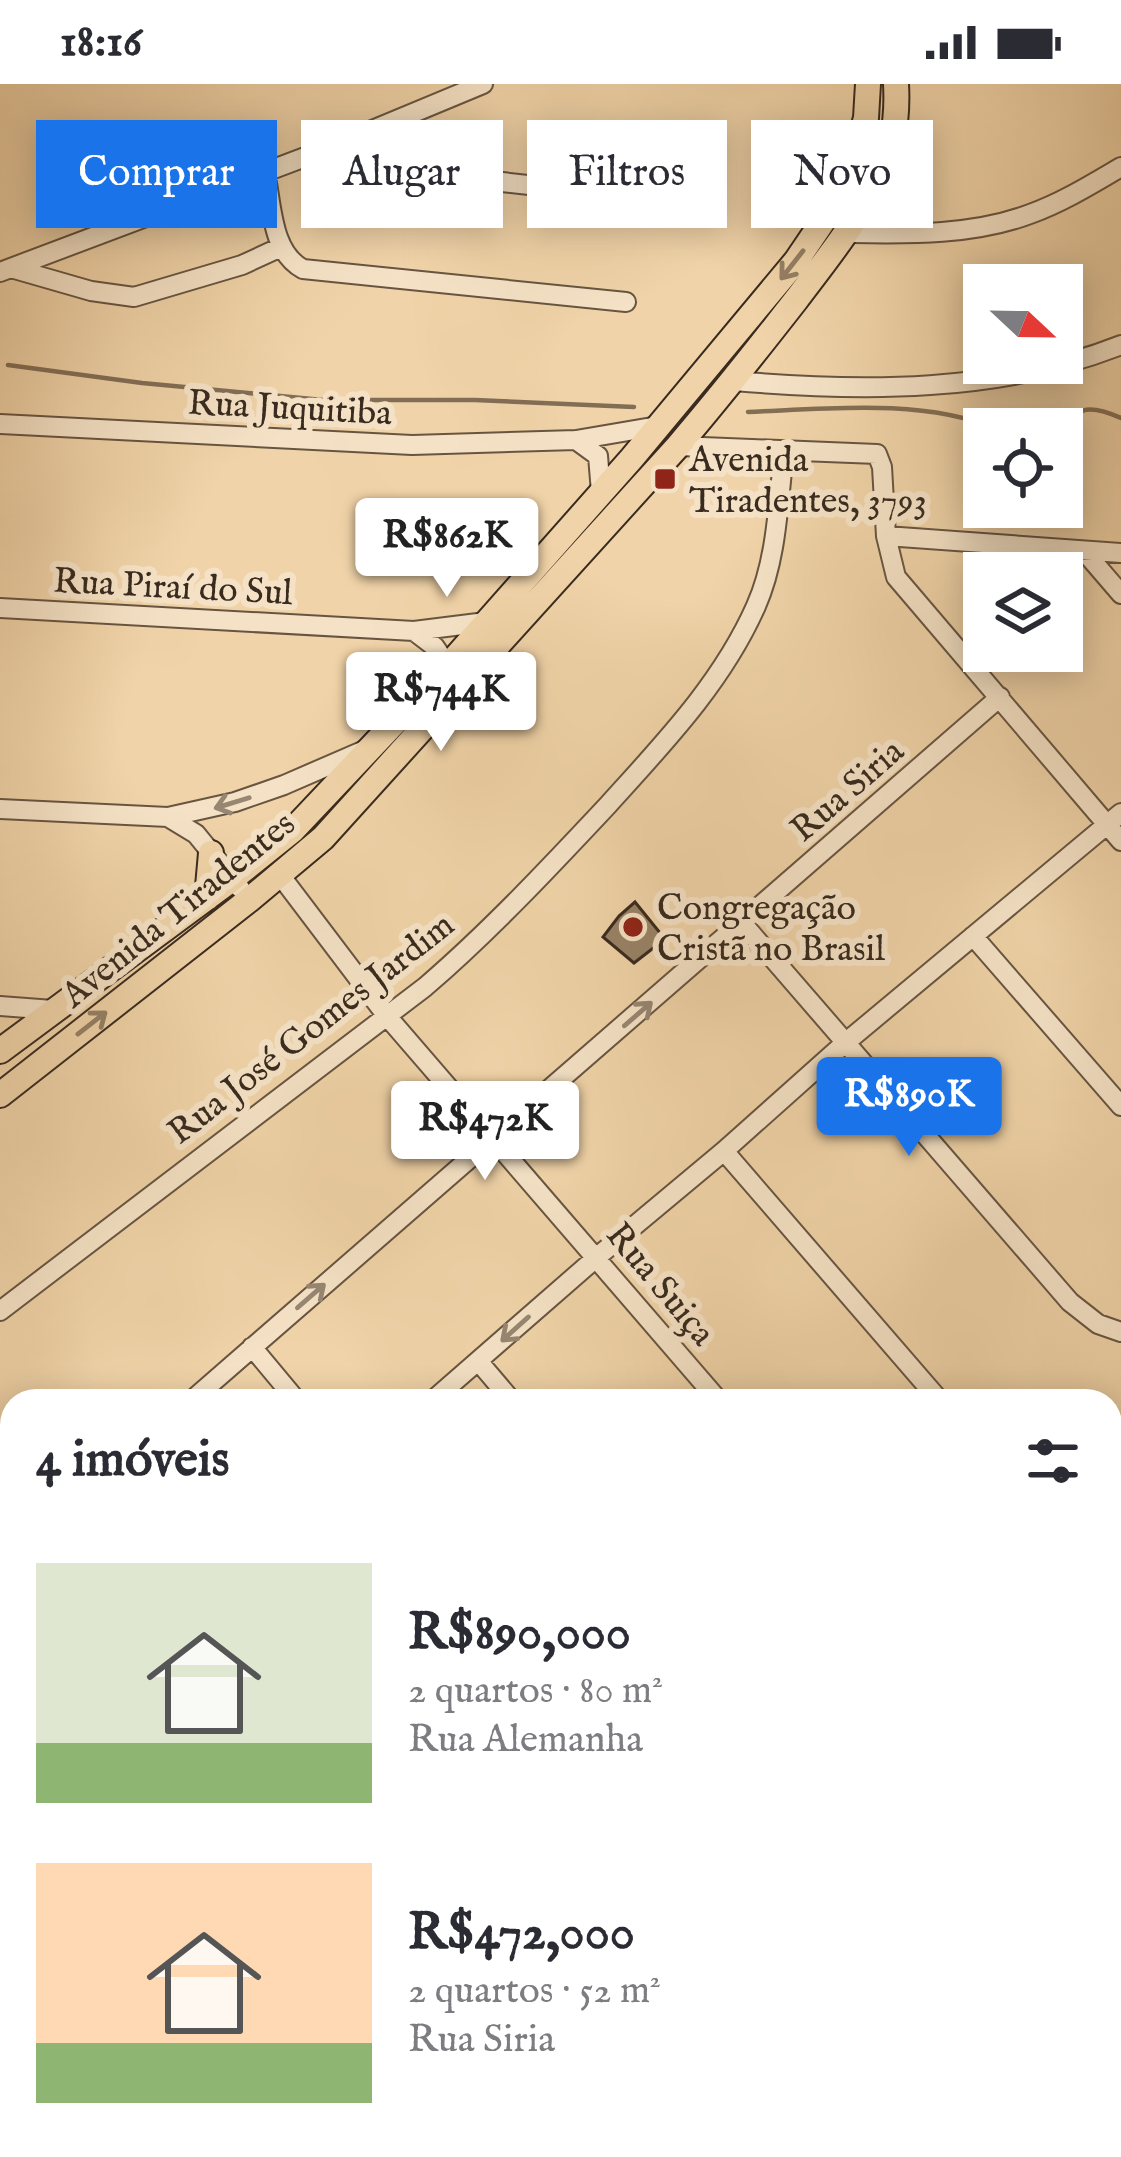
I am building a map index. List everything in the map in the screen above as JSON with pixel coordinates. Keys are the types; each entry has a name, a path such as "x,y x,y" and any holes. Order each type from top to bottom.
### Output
{"main road":[{"name":"Avenida Tiradentes","path":"1,1048 292,831 448,666 796,261 840,196 860,146 868,84"},
{"name":"Avenida Tiradentes","path":"0,1095 323,838 678,446 734,381 845,233 887,154 895,123 896,84"},
{"path":"207,898 211,853"}],"street":[{"path":"396,120 483,84"},
{"path":"845,233 907,235 1018,218 1075,194 1121,166"},
{"path":"5,270 116,228"},
{"path":"277,228 281,247 303,269 626,302"},
{"path":"5,270 134,297 242,266 281,247"},
{"path":"734,381 803,387 931,384 1068,364 1121,345"},
{"name":"Rua Juquitiba","path":"0,424 412,445 576,440 658,426"},
{"path":"576,440 598,456 601,492"},
{"path":"678,446 877,454 882,466 886,536 903,587 1114,819 1121,841"},
{"name":"Rua José Gomes Jardim","path":"0,1311 463,955 660,748 710,686 756,607 765,582 784,452"},
{"path":"886,536 1121,553"},
{"path":"1084,551 1121,594"},
{"name":"Rua Piraí do Sul","path":"0,608 414,631 486,622"},
{"path":"414,631 435,647 448,666"},
{"name":"Rua Siria","path":"204,1389 1000,697"},
{"path":"0,809 167,817 207,810 284,785 370,747"},
{"path":"167,817 196,834 249,900"},
{"path":"446,1389 845,1043 1114,819"},
{"name":"Rua Suiça","path":"280,875 386,1015 709,1389"},
{"path":"742,924 1070,1302 1098,1324 1121,1332"},
{"path":"973,936 1121,1106"},
{"path":"0,1006 52,1010"},
{"path":"724,1151 930,1389"},
{"path":"251,1347 287,1389"},
{"path":"478,1361 502,1389"}],"building":[{"name":"Congregação Cristã no Brasil","path":"635,902 665,939 634,963 603,937"}],"waterway":[{"path":"8,365 323,400 634,407"},
{"path":"748,412 906,409 963,418"},
{"path":"1083,410 1121,418"}],"place":[{"name":"Avenida Tiradentes, 3793","path":"665,479"},
{"name":"Congregação Cristã no Brasil","path":"633,927"}]}
